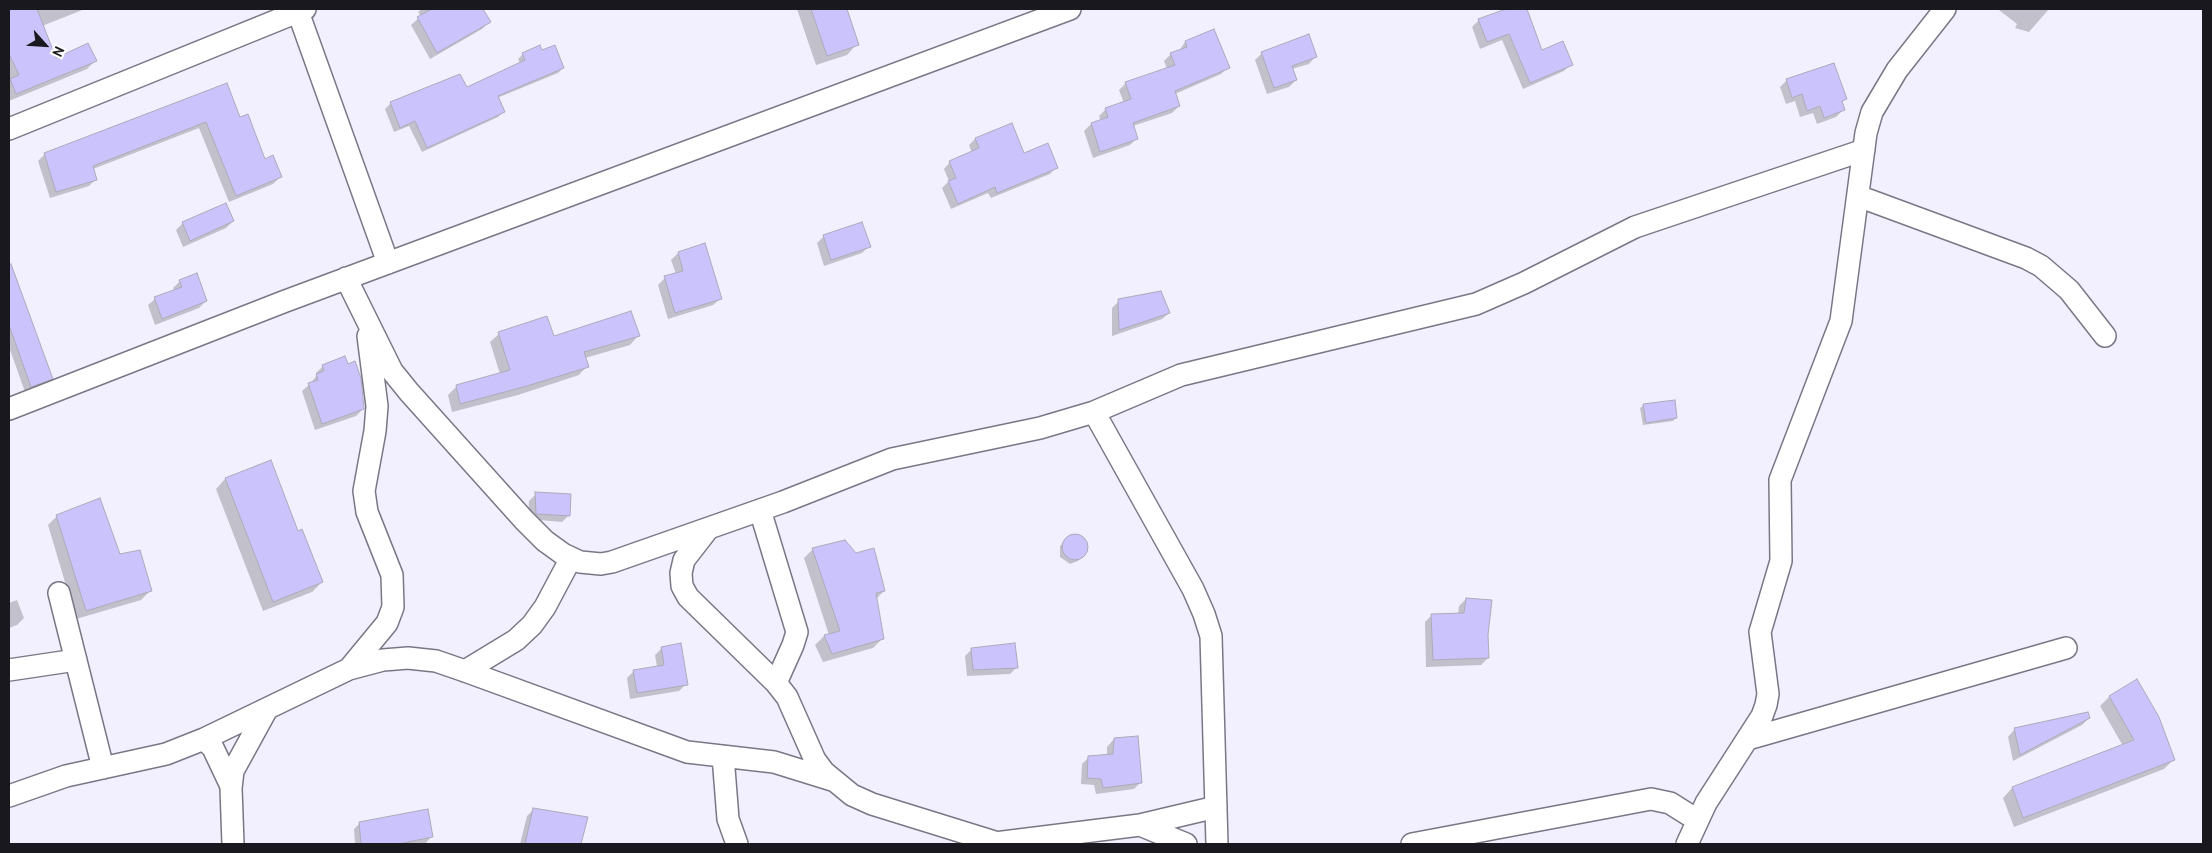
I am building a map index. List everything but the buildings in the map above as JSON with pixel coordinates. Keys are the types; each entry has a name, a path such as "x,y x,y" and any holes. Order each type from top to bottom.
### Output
{"street":[{"path":"9,409 1021,17 1070,9"},
{"path":"1688,844 1697,820 1762,716 1768,694 1760,632 1781,560 1780,480 1841,321 1864,150 1872,112 1882,92 1945,9"},
{"path":"9,129 300,10 388,263"},
{"path":"346,278 392,370 409,392 524,520 545,540 571,558 591,564 612,562 708,529 892,459 1040,428 1094,412 1181,375 1476,304 1524,283 1635,227 1864,150"},
{"path":"1858,196 2026,258 2041,266 2069,290 2105,336"},
{"path":"349,669 387,622 393,607 392,575 367,512 364,491 375,431 377,406 366,318"},
{"path":"1094,412 1193,588 1211,636 1217,844"},
{"path":"760,510 797,632 793,646 776,683"},
{"path":"708,529 684,560 681,573 682,586 688,597 776,683 787,698 815,760 832,780 852,795 872,804 994,844 1140,825 1216,807"},
{"path":"465,671 516,640 532,625 544,608 571,558"},
{"path":"60,593 103,768"},
{"path":"1748,738 2066,648"},
{"path":"9,796 66,776 166,754 204,739 349,669 383,660 408,658 436,661 686,752 774,762 832,780"},
{"path":"9,670 76,660"},
{"path":"234,844 231,786 233,772 267,709"},
{"path":"204,739 213,748 231,786"},
{"path":"723,756 728,819 737,844"},
{"path":"1412,844 1651,799 1670,803 1697,820"},
{"path":"1140,825 1186,844"}]}
